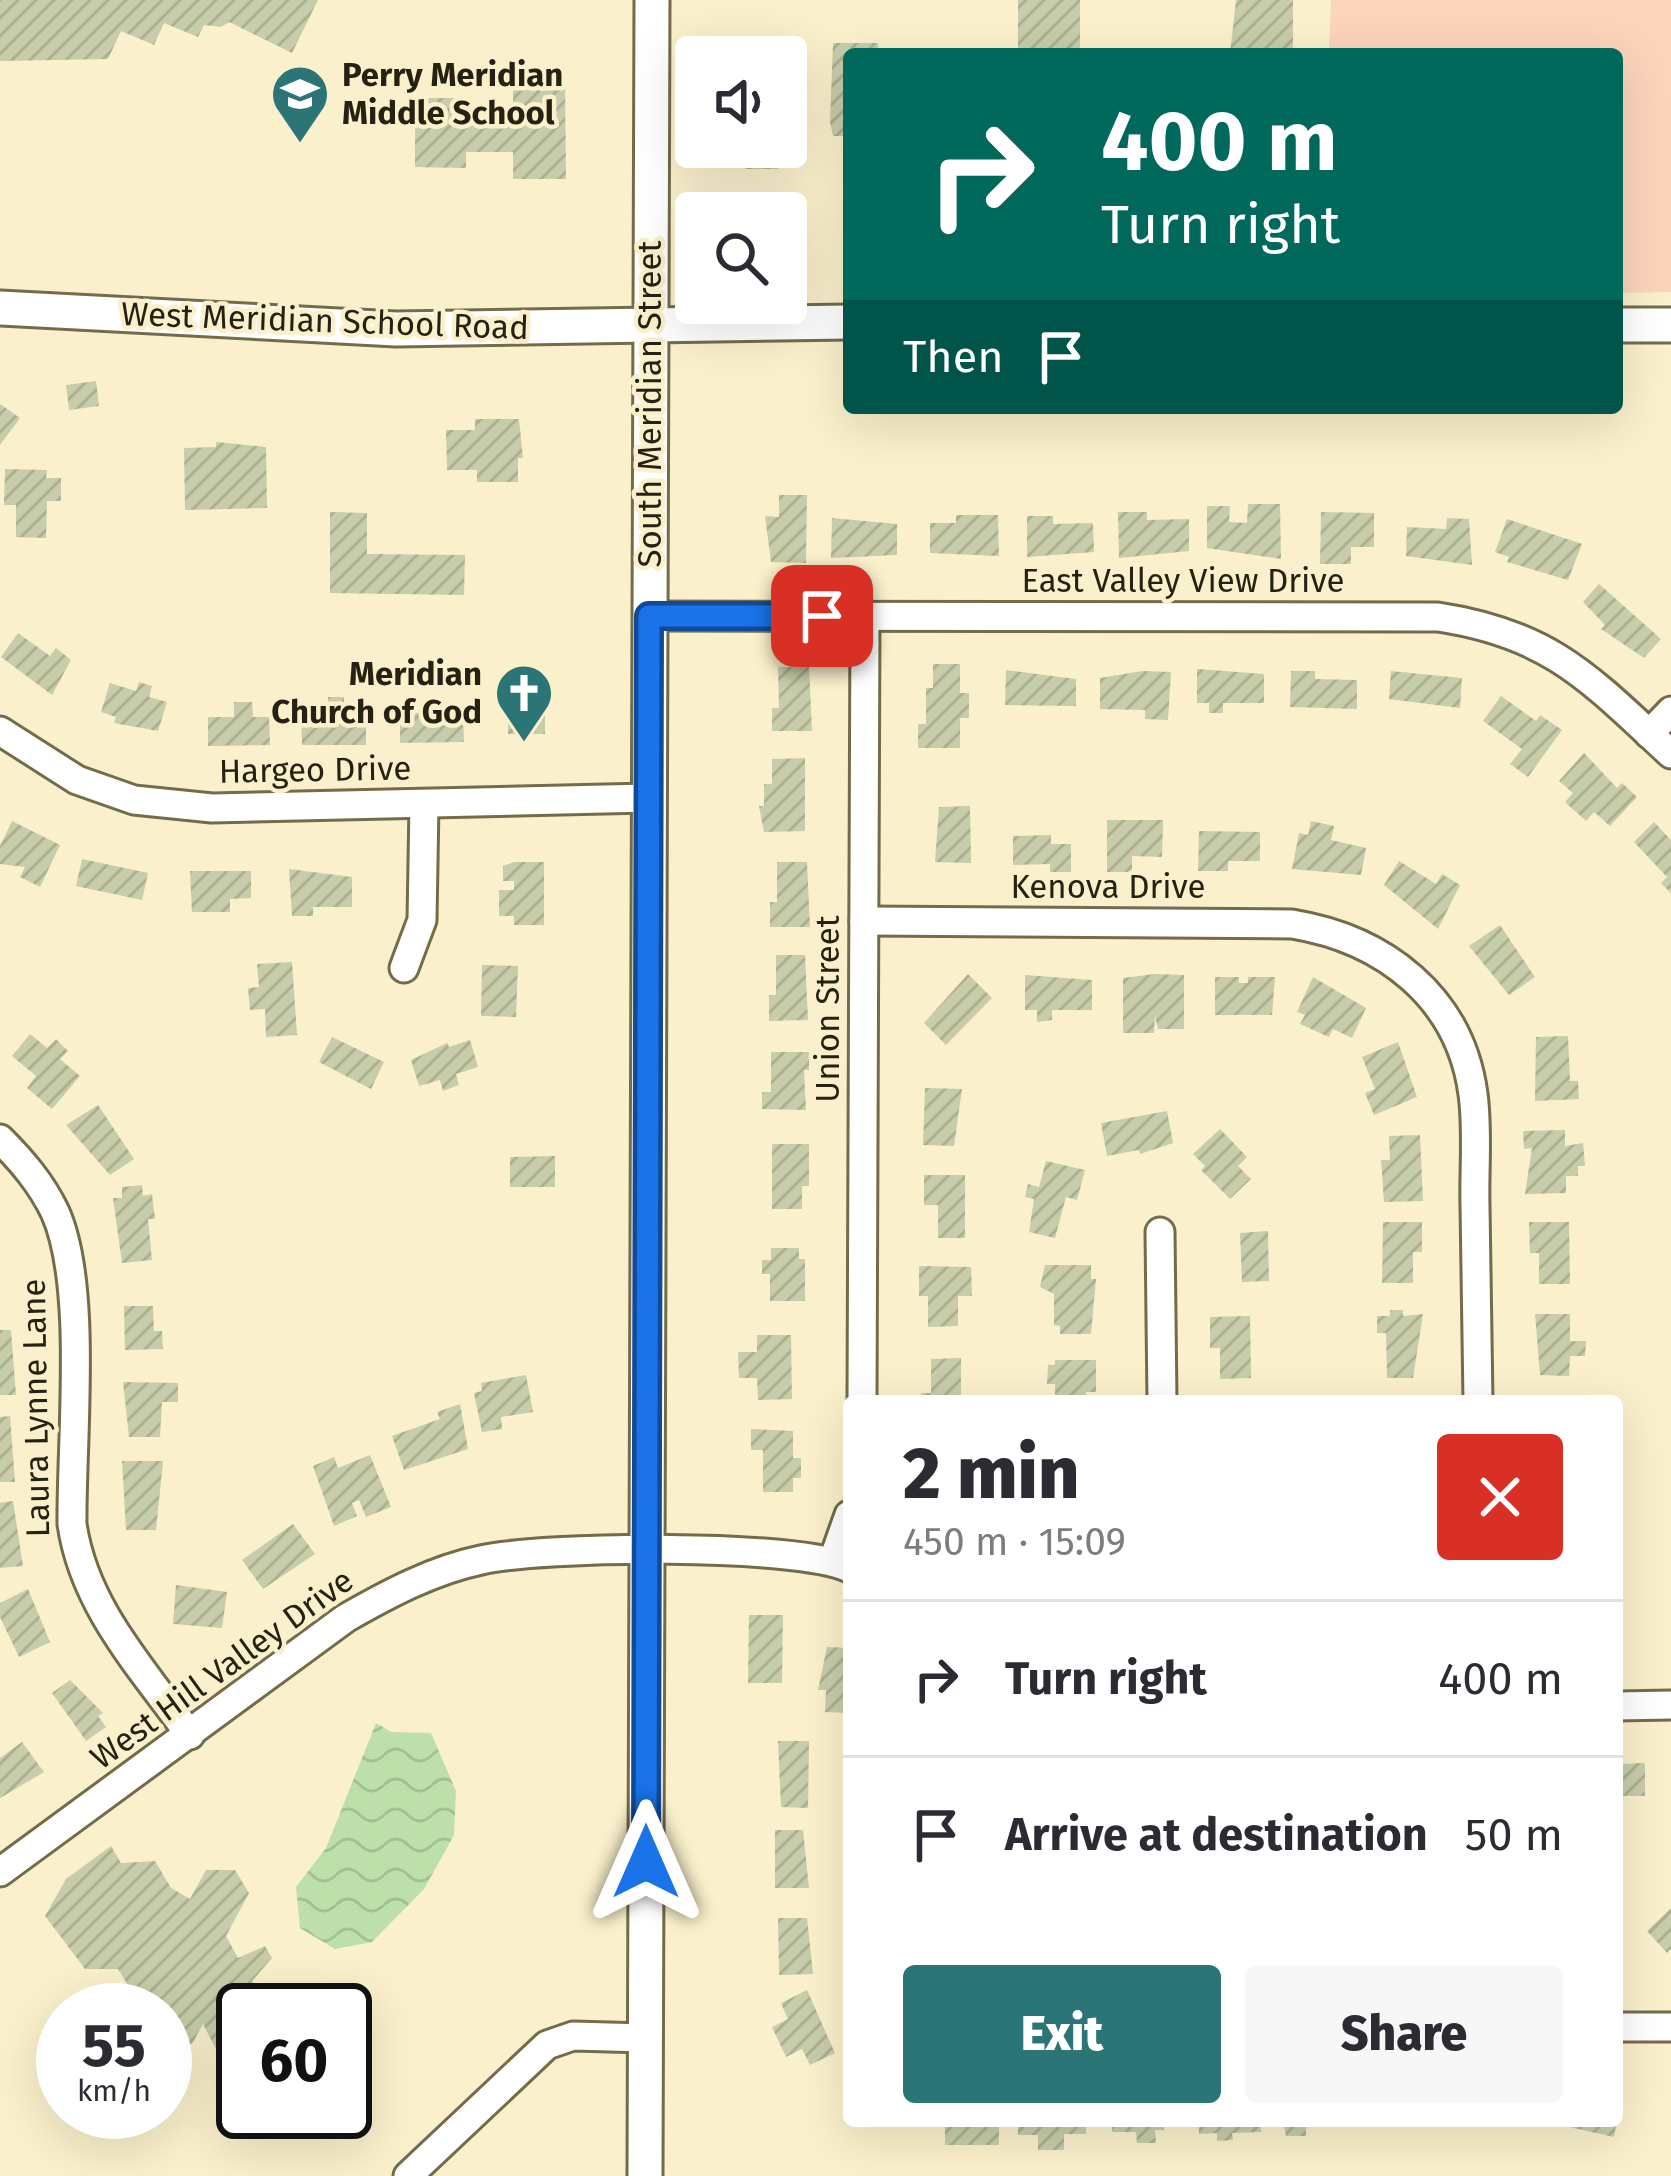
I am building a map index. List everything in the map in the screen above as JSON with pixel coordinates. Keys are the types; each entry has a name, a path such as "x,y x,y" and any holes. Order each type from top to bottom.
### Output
{"main road":[{"name":"South Meridian Street","path":"645,2176 652,0"},
{"name":"West Meridian School Road","path":"0,308 381,328 843,322"},
{"path":"1623,325 1671,325"}],"street":[{"name":"East Valley View Drive","path":"649,616 1438,617 1497,626 1543,645 1575,667 1671,754"},
{"name":"Union Street","path":"862,1395 865,617"},
{"path":"1649,734 1671,711"},
{"name":"Hargeo Drive","path":"0,731 77,781 134,800 212,808 648,798"},
{"path":"404,968 422,920 424,804"},
{"name":"Kenova Drive","path":"864,921 1292,924 1350,937 1402,965 1436,1002 1457,1036 1473,1094 1478,1395"},
{"name":"Laura Lynne Lane","path":"0,1138 32,1171 56,1215 71,1273 72,1525 78,1565 94,1602 190,1735"},
{"path":"1160,1232 1162,1395"},
{"name":"West Hill Valley Drive","path":"0,1872 346,1618 397,1589 481,1560 646,1552 803,1553 841,1564"},
{"path":"1623,1706 1671,1705"},
{"path":"1623,2027 1671,2026"},
{"path":"408,2176 548,2045 573,2036 646,2038"}],"shaded area":[{"path":"1331,0 1671,0 1671,292 1623,293 1623,48 1329,48"}],"water":[{"path":"376,1723 391,1732 431,1733 456,1791 454,1835 424,1889 372,1942 335,1949 300,1928 296,1887 326,1848"}],"building":[{"name":"Perry Meridian Middle School","path":"0,0 318,0 292,53 229,22 221,27 204,25 198,37 164,23 154,45 121,31 108,59 0,61"},
{"path":"1018,0 1080,0 1080,48 1018,48"},
{"path":"1236,0 1293,0 1293,48 1231,48"},
{"path":"833,43 878,43 878,48 843,48 843,136 833,136"},
{"path":"565,84 566,179 513,179 513,152 466,152 466,168 415,167 415,98 466,98 466,110 513,110 513,85"},
{"path":"96,381 99,406 69,410 66,385"},
{"path":"0,404 20,418 0,445"},
{"path":"475,419 519,419 523,458 518,458 518,482 477,482 477,470 447,470 446,430 475,430"},
{"path":"216,442 266,447 267,508 185,510 184,448 216,447"},
{"path":"5,469 47,470 46,478 61,478 61,501 47,501 46,538 16,537 16,505 4,505"},
{"path":"779,495 807,495 806,563 771,562 765,516 779,517"},
{"path":"1248,504 1280,504 1281,559 1207,548 1207,506 1230,506 1229,522 1247,523"},
{"path":"330,512 367,513 367,554 465,555 464,595 330,593"},
{"path":"1118,512 1147,512 1147,520 1189,519 1189,551 1119,558"},
{"path":"1321,512 1374,513 1374,547 1351,547 1351,564 1320,564"},
{"path":"956,515 998,515 999,556 930,553 930,523 956,523"},
{"path":"1027,516 1053,516 1053,524 1093,523 1094,552 1027,557"},
{"path":"832,518 897,524 897,555 831,558"},
{"path":"1447,518 1469,519 1472,565 1406,556 1407,527 1446,529"},
{"path":"1507,519 1582,544 1568,580 1507,562 1509,557 1495,552"},
{"path":"1599,584 1661,639 1644,658 1601,629 1605,625 1583,602"},
{"path":"18,633 50,656 56,648 71,660 52,695 1,657"},
{"path":"933,664 960,664 960,693 969,693 969,718 960,718 960,748 918,748 918,724 926,724 926,688 933,688"},
{"path":"778,667 809,667 812,731 772,731 772,708 779,708"},
{"path":"1197,669 1264,674 1264,703 1223,703 1223,713 1209,713 1209,703 1197,703"},
{"path":"1006,670 1076,679 1076,706 1005,705"},
{"path":"508,671 537,672 537,705 545,706 545,734 508,734"},
{"path":"1291,671 1315,671 1315,679 1357,680 1357,709 1290,707"},
{"path":"1391,671 1462,678 1460,708 1389,699"},
{"path":"1171,672 1168,720 1145,719 1145,710 1100,709 1100,678"},
{"path":"139,682 152,686 149,697 167,702 158,731 114,723 116,717 101,712 110,683 136,691"},
{"path":"1501,696 1536,721 1540,715 1562,730 1528,777 1510,764 1522,749 1483,721"},
{"path":"328,697 344,697 344,716 366,715 366,745 302,745 301,716 312,716 312,707 328,707"},
{"path":"234,702 252,702 253,717 269,717 270,745 208,746 208,717 234,717"},
{"path":"463,712 464,742 400,743 400,713"},
{"path":"1584,753 1617,788 1622,783 1637,797 1610,826 1594,812 1586,821 1565,802 1573,793 1559,781"},
{"path":"805,758 805,831 764,832 759,806 764,806 764,784 772,784 772,759"},
{"path":"970,806 971,863 935,862 939,807"},
{"path":"1107,820 1163,820 1162,857 1132,856 1132,872 1107,872"},
{"path":"12,821 60,845 40,887 20,877 25,867 0,864 0,846"},
{"path":"1311,821 1334,826 1331,840 1366,848 1361,875 1292,869 1299,833 1308,835"},
{"path":"1654,822 1671,840 1671,893 1661,883 1667,877 1634,842"},
{"path":"1199,831 1260,832 1260,861 1228,861 1228,871 1198,871"},
{"path":"1051,835 1051,844 1071,844 1071,872 1050,872 1050,864 1013,865 1013,836"},
{"path":"82,859 148,873 142,900 76,886"},
{"path":"1399,861 1436,884 1442,874 1460,885 1438,929 1384,885"},
{"path":"544,862 544,925 514,925 514,916 499,916 499,890 514,890 514,881 503,881 503,866"},
{"path":"777,862 807,862 810,927 770,927 770,902 777,902"},
{"path":"289,869 352,877 352,907 313,907 313,916 292,916"},
{"path":"190,871 251,871 251,898 230,899 230,912 192,912"},
{"path":"1500,925 1535,977 1509,995 1469,946"},
{"path":"776,955 805,955 808,1020 769,1021 769,995 776,995"},
{"path":"292,962 297,1035 266,1037 265,1009 250,1010 248,988 259,987 257,964"},
{"path":"482,965 518,966 516,1017 481,1016"},
{"path":"968,974 992,998 946,1045 924,1023"},
{"path":"1025,975 1092,980 1092,1010 1052,1010 1052,1020 1037,1022 1037,1010 1025,1010"},
{"path":"1184,975 1184,1029 1158,1029 1155,1016 1154,1033 1123,1033 1123,978"},
{"path":"1215,977 1239,977 1239,983 1248,983 1248,977 1275,977 1272,1015 1215,1015"},
{"path":"1313,977 1366,1008 1352,1038 1333,1029 1329,1037 1300,1024 1305,1015 1297,1012"},
{"path":"30,1034 47,1048 56,1039 68,1051 60,1059 80,1076 52,1109 27,1088 36,1076 12,1056"},
{"path":"1568,1036 1570,1081 1578,1081 1579,1099 1535,1101 1536,1037"},
{"path":"332,1037 384,1062 371,1089 319,1062"},
{"path":"470,1040 478,1067 456,1074 459,1085 443,1091 440,1080 419,1086 411,1060 447,1043 449,1047"},
{"path":"1398,1042 1417,1097 1374,1115 1365,1093 1375,1089 1362,1057"},
{"path":"771,1052 809,1052 809,1070 804,1070 806,1110 762,1109 762,1092 771,1092"},
{"path":"925,1088 962,1089 954,1146 923,1145"},
{"path":"98,1105 134,1159 110,1175 66,1125"},
{"path":"1167,1111 1173,1143 1140,1154 1139,1150 1107,1156 1101,1123"},
{"path":"1220,1129 1247,1157 1238,1166 1251,1179 1230,1199 1201,1170 1205,1166 1193,1154"},
{"path":"1565,1130 1565,1146 1583,1143 1585,1166 1578,1166 1578,1176 1566,1176 1566,1193 1525,1194 1532,1148 1524,1149 1523,1131"},
{"path":"1420,1135 1423,1201 1384,1202 1381,1160 1390,1160 1389,1136"},
{"path":"772,1144 809,1144 809,1186 802,1186 802,1209 772,1209"},
{"path":"555,1156 555,1187 510,1187 510,1157"},
{"path":"1046,1161 1085,1170 1077,1200 1066,1197 1055,1238 1029,1232 1034,1199 1025,1197 1028,1184 1039,1187"},
{"path":"924,1175 965,1175 965,1238 938,1238 938,1205 924,1205"},
{"path":"142,1185 143,1196 152,1194 155,1219 148,1219 152,1260 122,1263 113,1198 122,1198 122,1187"},
{"path":"1383,1222 1422,1222 1422,1252 1413,1252 1413,1283 1382,1283"},
{"path":"1529,1222 1569,1222 1570,1284 1539,1284 1539,1253 1530,1253"},
{"path":"1268,1231 1269,1281 1242,1282 1240,1233"},
{"path":"771,1248 799,1248 799,1259 805,1259 805,1301 770,1301 770,1274 762,1274 762,1260 771,1260"},
{"path":"1045,1265 1091,1265 1091,1279 1096,1279 1091,1334 1060,1334 1060,1326 1054,1325 1054,1294 1040,1287"},
{"path":"919,1266 971,1267 972,1296 958,1296 958,1326 928,1327 928,1296 919,1296"},
{"path":"124,1306 153,1306 154,1331 162,1331 163,1349 125,1350"},
{"path":"1390,1310 1403,1310 1403,1316 1423,1314 1413,1378 1387,1378 1386,1333 1377,1333 1377,1316 1390,1316"},
{"path":"1535,1314 1570,1314 1570,1341 1586,1341 1585,1356 1570,1356 1569,1376 1540,1375"},
{"path":"1250,1316 1251,1378 1220,1379 1220,1348 1210,1348 1210,1317"},
{"path":"0,1330 11,1330 16,1395 0,1395"},
{"path":"757,1335 791,1335 792,1399 758,1400 757,1378 739,1378 738,1352 757,1352"},
{"path":"961,1358 961,1395 921,1395 931,1393 931,1359"},
{"path":"1055,1360 1096,1360 1096,1392 1055,1395 1055,1384 1047,1384 1048,1365 1055,1365"},
{"path":"526,1375 533,1412 501,1417 502,1429 482,1432 474,1393 482,1391 481,1383"},
{"path":"123,1382 178,1383 178,1402 162,1402 160,1437 129,1437"},
{"path":"460,1404 468,1449 404,1470 392,1436 440,1419 437,1412"},
{"path":"10,1416 15,1482 0,1482 0,1417"},
{"path":"751,1429 793,1431 793,1458 801,1458 801,1478 793,1478 793,1492 763,1492 763,1450 751,1450"},
{"path":"370,1455 391,1507 366,1517 359,1500 352,1503 357,1516 334,1526 313,1466 334,1457 338,1468"},
{"path":"122,1461 163,1461 156,1530 126,1530"},
{"path":"13,1501 23,1566 0,1568 0,1503"},
{"path":"293,1524 315,1554 263,1589 242,1560"},
{"path":"176,1585 227,1592 222,1628 173,1624"},
{"path":"28,1589 50,1642 19,1657 0,1617 0,1603"},
{"path":"749,1615 783,1615 782,1683 748,1683"},
{"path":"827,1647 843,1648 843,1713 825,1712 826,1690 818,1690"},
{"path":"70,1680 103,1713 98,1716 106,1727 86,1741 52,1693"},
{"path":"778,1741 809,1741 808,1808 781,1807"},
{"path":"22,1742 44,1772 0,1798 0,1758"},
{"path":"1645,1763 1645,1796 1623,1796 1623,1764"},
{"path":"775,1830 803,1830 809,1888 775,1888"},
{"path":"111,1846 121,1863 155,1861 171,1888 190,1899 206,1870 235,1870 249,1893 226,1936 238,1958 265,1946 272,1958 253,1983 216,1983 216,2049 203,2024 192,2044 192,1983 127,1983 118,1969 85,1969 45,1916 66,1879"},
{"path":"1671,1908 1671,1949 1667,1953 1647,1931"},
{"path":"778,1918 807,1918 813,1974 779,1975"},
{"path":"807,1990 835,2053 810,2065 802,2049 786,2057 772,2027 788,2019 781,2003"},
{"path":"945,2127 999,2127 999,2145 945,2145"},
{"path":"1018,2127 1086,2127 1086,2134 1064,2134 1064,2150 1038,2150 1038,2135 1018,2135"},
{"path":"1112,2127 1164,2127 1155,2130 1156,2143 1137,2143 1136,2132 1112,2132"},
{"path":"1199,2127 1261,2127 1261,2132 1232,2133 1233,2140 1217,2141 1217,2133 1199,2134"},
{"path":"1284,2127 1306,2127 1306,2136 1286,2136"},
{"path":"1569,2127 1616,2127 1614,2137"}],"place":[{"name":"Perry Meridian Middle School","path":"300,145"},
{"name":"Meridian Church of God","path":"524,744"}],"route":[{"path":"646,1862 649,616 822,616"}]}
